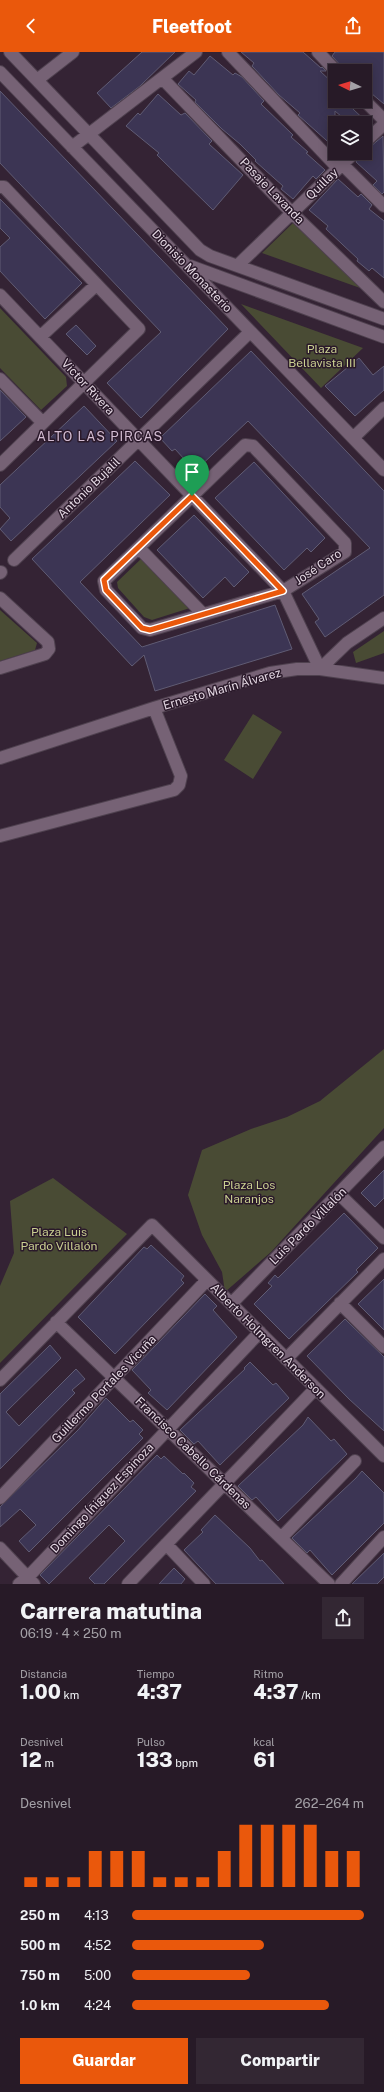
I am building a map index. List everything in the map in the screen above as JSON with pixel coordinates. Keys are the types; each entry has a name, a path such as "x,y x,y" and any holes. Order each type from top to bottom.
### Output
{"street":[{"name":"Dionisio Monasterio","path":"10,52 200,250 210,256 381,315"},
{"path":"37,80 73,52"},
{"path":"72,146 196,52"},
{"path":"228,52 340,166 384,206"},
{"path":"318,52 329,64"},
{"name":"Dionisio Monasterio","path":"0,74 72,146 384,470"},
{"name":"Pasaje Lavanda","path":"162,78 292,213 384,302"},
{"path":"372,108 384,120"},
{"path":"372,135 384,124"},
{"name":"Quillay","path":"238,265 346,160"},
{"path":"0,187 4,187 139,329 0,465"},
{"path":"187,265 384,338"},
{"path":"41,336 96,285"},
{"name":"Victor Rivera","path":"0,295 41,336 283,591 320,669"},
{"name":"Antonio Bujalil","path":"14,560 250,332"},
{"path":"0,379 43,423"},
{"path":"354,438 384,408"},
{"name":"José Caro","path":"245,445 253,446 345,543 345,552 283,591 150,630 142,628 106,590 104,580 140,548 245,445"},
{"path":"140,548 203,614"},
{"path":"0,598 48,642 49,649 45,654 0,668"},
{"path":"320,669 347,643 384,618"},
{"name":"Ernesto Marín Álvarez","path":"0,758 154,708 270,673 297,669 320,669 384,678"},
{"path":"0,836 174,790 179,785 181,776 154,708"},
{"name":"Luis Pardo Villalón","path":"231,1304 340,1194 384,1147"},
{"path":"340,1194 384,1238"},
{"name":"Alberto Holmgren Anderson","path":"56,1322 152,1225 316,1388 383,1452"},
{"path":"286,1358 384,1258"},
{"name":"Guillermo Portales Vicuña","path":"0,1498 207,1280"},
{"path":"340,1303 384,1347"},
{"path":"0,1380 56,1322"},
{"name":"Francisco Cabello Cárdenas","path":"56,1322 329,1584"},
{"name":"Domingo Íñiguez Espinoza","path":"27,1582 167,1429 260,1332"},
{"path":"128,1584 316,1388"},
{"path":"281,1538 355,1461"},
{"path":"341,1584 384,1537"},
{"path":"166,1544 204,1584"},
{"path":"0,1548 27,1582"}],"green space":[{"path":"294,222 363,289 262,253"},
{"name":"Plaza Bellavista III","path":"241,304 363,348 321,388"},
{"path":"0,308 66,377 67,386 41,410 0,368"},
{"path":"142,558 190,608 152,620 144,617 118,588 117,582"},
{"path":"0,610 37,643 35,650 0,661"},
{"path":"384,631 384,653 356,663 353,652"},
{"path":"253,714 282,732 253,779 224,760"},
{"name":"Plaza Los Naranjos","path":"384,1049 384,1128 271,1252 225,1292 222,1272 202,1235 188,1195 202,1150 251,1129 287,1117 320,1101"},
{"name":"Plaza Luis Pardo Villalón","path":"53,1178 127,1234 0,1363 0,1286 14,1253 10,1201"}],"building":[{"path":"142,52 175,52 140,86 111,108 97,93"},
{"path":"241,52 303,52 326,71 320,71 328,78 328,108 353,108 360,116 341,116 335,111 335,116 328,116 328,142 298,115 300,113 279,95 252,66 254,63"},
{"path":"335,52 384,52 384,104 372,94 372,64 339,64 332,56"},
{"path":"210,56 233,75 235,73 242,77 264,101 261,104 293,135 291,137 308,152 306,153 325,170 316,179 313,176 293,199 281,189 283,186 255,161 256,160 240,144 222,129 195,102 196,100 178,84 189,71 194,75"},
{"path":"0,91 228,329 141,418 107,383 161,332 0,163"},
{"path":"158,94 181,115 185,113 212,141 209,144 243,175 213,210 157,155 159,153 126,126 138,113 140,115"},
{"path":"383,136 384,192 382,194 373,185 377,181 356,162 357,160 372,160 372,145"},
{"path":"338,179 358,197 361,194 372,205 369,209 384,221 384,278 372,268 369,271 357,261 358,259 326,229 328,226 309,210"},
{"path":"0,199 82,283 45,319 0,271 0,247 10,238 0,228"},
{"path":"76,325 96,346 87,355 66,334"},
{"path":"251,351 384,491 384,595 325,637 315,622 319,619 302,594 370,548 248,421 195,471 175,449 172,451 160,438"},
{"path":"359,358 373,375 384,366 384,390 355,416 325,386"},
{"path":"0,390 26,417 0,441"},
{"path":"84,406 117,441 11,541 0,529 10,518 0,507 0,485"},
{"path":"135,461 170,495 80,582 142,647 275,605 292,649 155,691 144,655 132,666 32,559"},
{"path":"254,462 325,538 311,552 307,548 284,570 215,498"},
{"path":"194,515 249,572 234,587 225,577 203,598 157,550"},
{"path":"384,1170 384,1198 375,1207 361,1193"},
{"path":"344,1213 378,1248 356,1270 358,1272 289,1339 254,1304 272,1286 268,1283 275,1275 278,1278"},
{"path":"151,1245 184,1276 181,1280 184,1283 115,1354 78,1317 144,1247 147,1249"},
{"path":"384,1279 384,1330 358,1304"},
{"path":"205,1294 217,1306 213,1310 237,1337 167,1410 148,1393 151,1390 132,1370"},
{"path":"345,1319 384,1357 384,1431 349,1399 307,1356"},
{"path":"50,1345 61,1358 6,1412 19,1426 76,1369 85,1379 72,1390 75,1393 0,1469 0,1394"},
{"path":"250,1362 273,1385 276,1383 289,1398 220,1465 198,1441 194,1444 180,1430 245,1369 244,1368"},
{"path":"106,1398 130,1422 133,1420 143,1430 139,1434 143,1438 29,1552 19,1541 36,1525 20,1509 0,1527 0,1507 78,1430"},
{"path":"308,1417 331,1441 334,1439 347,1454 278,1521 256,1497 252,1500 238,1486 303,1425"},
{"path":"157,1455 161,1459 164,1456 183,1474 184,1473 194,1483 191,1487 196,1491 104,1584 95,1584 89,1578 125,1541 109,1525 49,1584 40,1575"},
{"path":"362,1471 384,1493 384,1523 332,1575 310,1550 307,1553 292,1538"},
{"path":"215,1515 250,1548 260,1561 262,1560 284,1584 216,1584 184,1550 203,1532 201,1530"},
{"path":"384,1553 384,1577 377,1584 352,1584"},
{"path":"174,1568 185,1579 181,1584 159,1584"}],"district":[{"name":"ALTO LAS PIRCAS","path":"100,436"}],"route":[{"path":"192,496 283,591 150,630 142,628 106,590 104,580 140,548 192,496"}]}
